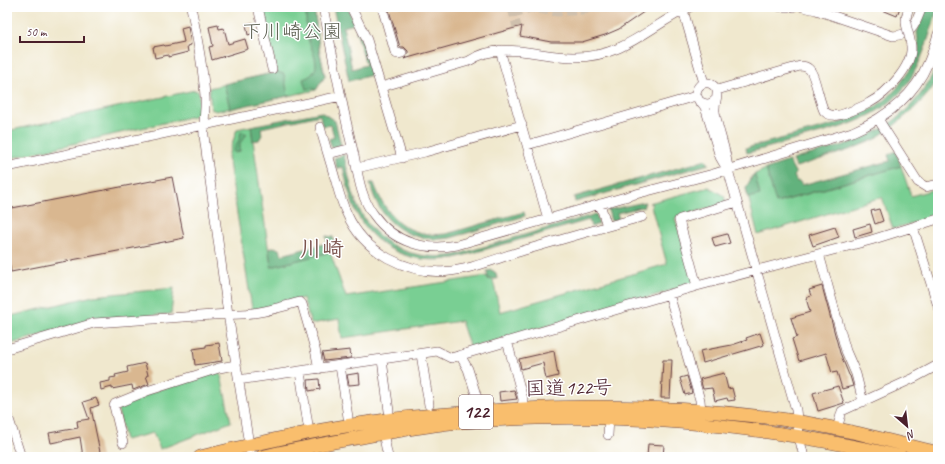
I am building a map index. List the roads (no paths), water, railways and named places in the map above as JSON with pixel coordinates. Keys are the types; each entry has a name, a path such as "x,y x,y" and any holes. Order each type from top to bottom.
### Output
{"highway":[{"name":"国道122号","path":"200,457 250,451 338,427 403,418 522,408 599,407 701,411 766,417 864,434 938,453"},
{"name":"国道122号","path":"261,457 383,433 449,424 529,418 609,418 704,425 834,442 902,457"}],"street":[{"path":"191,7 202,70 205,108 203,126 228,314 250,451"},
{"path":"258,7 272,69"},
{"path":"322,7 340,96 363,194 373,215 391,233 416,245 433,248 445,247 728,170 852,132 878,119 901,103 917,84 928,63 938,34"},
{"path":"351,7 367,40 402,158"},
{"path":"382,7 395,52 397,54 402,53"},
{"path":"780,7 793,7"},
{"path":"803,7 893,36 910,32 914,28 922,7"},
{"path":"527,145 699,100 709,104 716,95 800,66 805,66 812,73 824,111 827,114 837,116 846,113 870,102 879,96 902,72 908,62 911,47 905,18 909,7"},
{"path":"381,87 469,61 481,54 500,50 518,50 560,57 578,57 606,53 623,47 687,9 704,83"},
{"path":"500,50 548,219"},
{"path":"728,170 720,157 705,107 699,100 697,88 704,83 712,84 716,95 715,112 727,155 728,170 796,410 799,437 804,457"},
{"path":"7,167 340,96"},
{"path":"878,119 918,182 926,187 938,184"},
{"path":"357,168 402,158 522,125"},
{"path":"320,127 342,202 347,215 357,231 366,242 383,255 397,263 416,270 433,273 471,267 607,226 642,218"},
{"path":"328,154 352,148"},
{"path":"697,286 679,220 737,202"},
{"path":"600,204 607,226"},
{"path":"238,380 437,351 451,358 697,286 819,254 938,219"},
{"path":"913,227 938,306"},
{"path":"819,254 846,351 856,374 863,402"},
{"path":"669,294 700,400 701,411"},
{"path":"7,349 94,323 228,314 240,315 300,302 302,304 315,349 319,369"},
{"path":"507,341 523,399 522,408"},
{"path":"420,354 430,405"},
{"path":"460,355 468,369 478,401"},
{"path":"382,360 389,411"},
{"path":"123,443 114,406 115,404 155,388 219,368 236,365"},
{"path":"836,429 842,411 914,378 938,365"},
{"path":"340,366 348,417"},
{"path":"300,372 308,425"},
{"path":"7,413 21,457"},
{"path":"608,435 609,418"},
{"path":"383,433 388,457"}],"tunnel":[{"path":"513,13 531,8 558,12 584,10 593,7"},
{"path":"512,8 517,27"}],"district":[{"name":"川崎","path":"322,249"}],"park label":[{"name":"下川崎公園","path":"292,31"}]}
